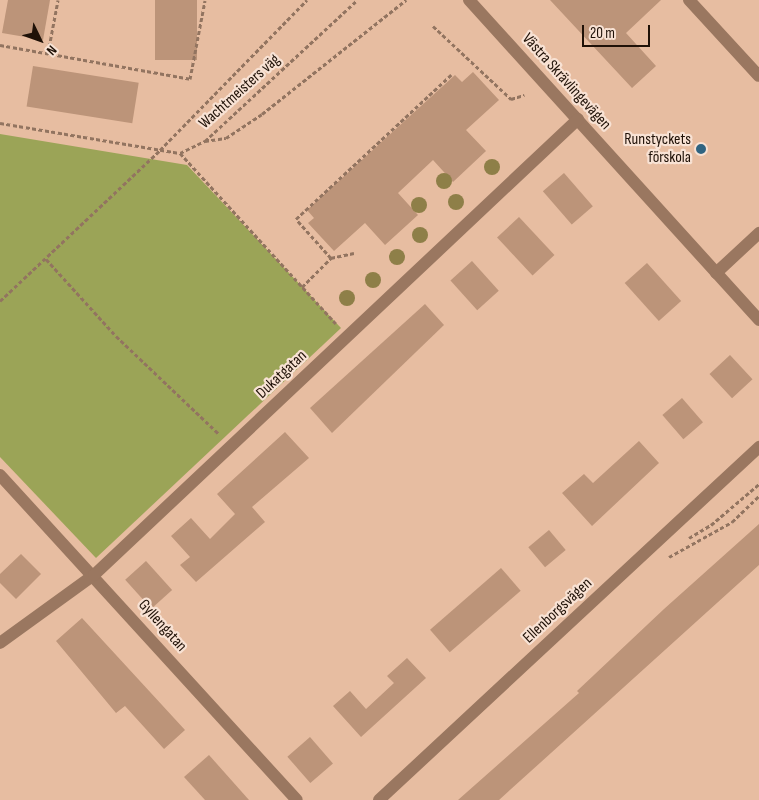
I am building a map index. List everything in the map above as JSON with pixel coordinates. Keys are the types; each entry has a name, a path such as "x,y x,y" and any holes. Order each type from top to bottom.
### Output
{"street":[{"name":"Västra Skrävlingevägen","path":"469,0 759,320"},
{"path":"689,0 759,76"},
{"name":"Dukatgatan","path":"0,643 94,575 578,119"},
{"path":"716,273 759,233"},
{"name":"Ellenborgsvägen","path":"379,800 759,447"},
{"name":"Gyllengatan","path":"0,475 94,575 298,800"}],"path":[{"path":"48,54 58,0"},
{"path":"0,45 190,79 205,0"},
{"path":"0,301 160,150 307,0"},
{"name":"Wachtmeisters väg","path":"0,123 180,152 205,141 358,0"},
{"path":"205,141 226,138 262,114 406,0"},
{"path":"433,26 511,99 524,95"},
{"path":"331,258 296,219 451,75"},
{"path":"180,152 347,336"},
{"path":"302,287 331,258 354,253"},
{"path":"46,259 116,336 231,446"},
{"path":"664,535 689,538 711,525 759,484"}],"green space":[{"path":"0,134 187,165 341,328 96,558 0,457"}],"building":[{"path":"8,0 50,0 43,40 2,33"},
{"path":"155,0 197,0 197,60 155,60"},
{"path":"550,0 661,0 626,33 656,66 632,88"},
{"path":"33,66 139,83 132,123 27,106"},
{"path":"473,72 499,100 466,130 486,151 453,182 433,160 398,193 418,215 385,245 365,223 334,251 308,223 314,218 307,210 455,75 462,82"},
{"path":"564,173 593,206 572,225 543,191"},
{"path":"519,217 554,255 533,275 497,237"},
{"path":"472,261 499,291 477,310 450,280"},
{"path":"647,263 681,301 659,321 625,283"},
{"path":"425,304 444,325 332,433 310,408"},
{"path":"730,355 753,379 732,398 710,374"},
{"path":"682,398 703,422 683,439 662,415"},
{"path":"285,432 309,458 252,507 265,522 196,582 180,565 190,557 171,536 191,518 210,539 235,514 217,494"},
{"path":"639,441 659,463 592,526 562,493 584,474 593,483"},
{"path":"759,524 759,565 499,800 458,800 579,693 577,691 664,609"},
{"path":"549,530 566,550 545,567 528,547"},
{"path":"21,554 41,574 16,599 0,583 0,574"},
{"path":"146,561 172,590 151,609 125,580"},
{"path":"501,568 521,591 450,652 430,630"},
{"path":"82,618 185,730 164,749 125,706 116,713 56,641"},
{"path":"407,658 426,678 361,737 333,706 350,691 366,709 394,683 387,676"},
{"path":"310,737 333,763 310,783 287,757"},
{"path":"209,755 249,800 205,800 184,777"}],"place":[{"name":"Runstyckets förskola","path":"701,149"}]}
